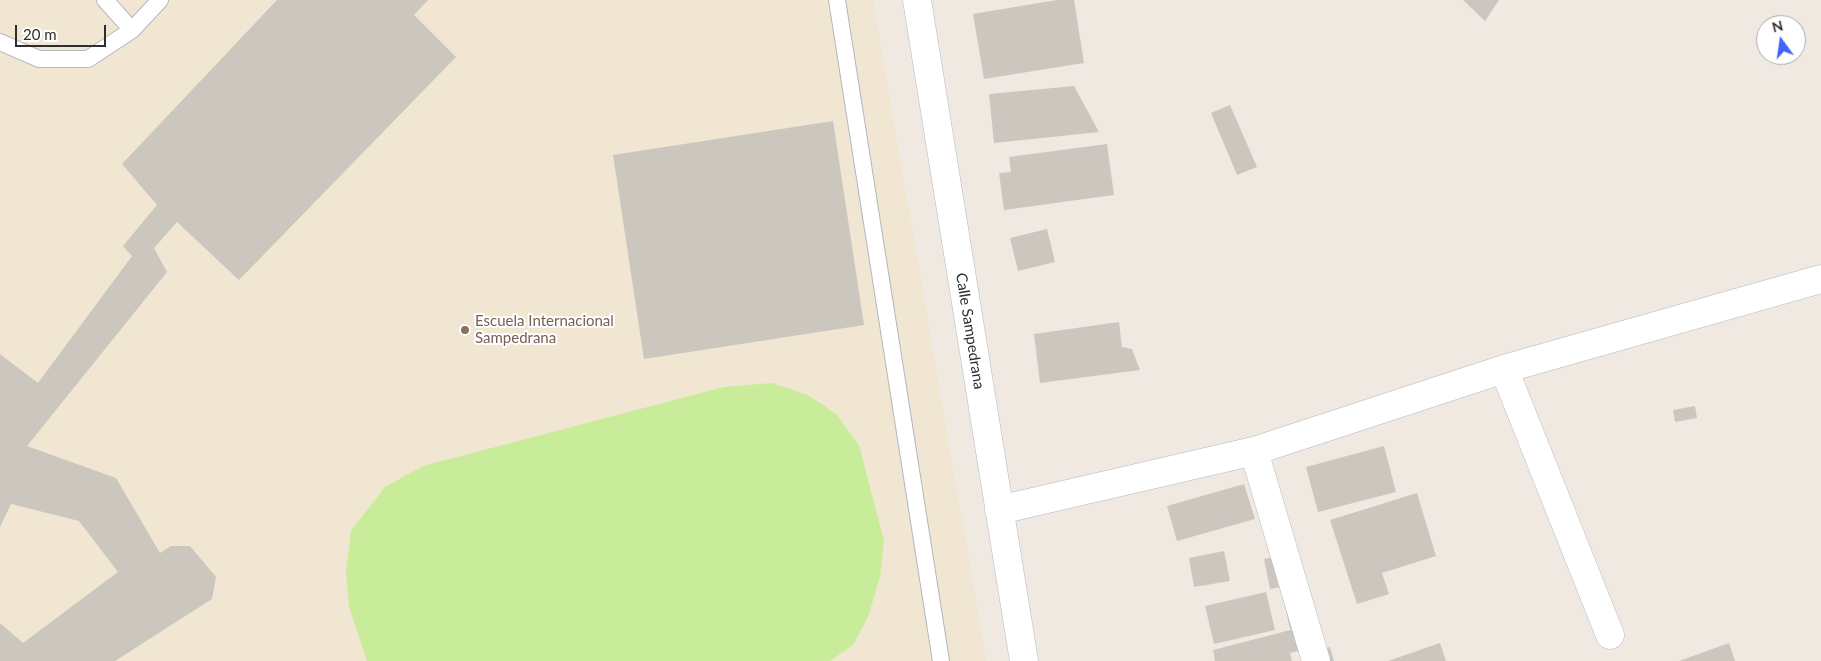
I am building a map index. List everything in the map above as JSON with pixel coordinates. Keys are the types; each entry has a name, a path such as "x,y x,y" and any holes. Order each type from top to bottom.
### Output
{"street":[{"name":"Calle Sampedrana","path":"917,0 1024,661"},
{"path":"999,510 1254,451 1504,369 1821,279"},
{"path":"1504,369 1610,635"},
{"path":"1254,451 1316,661"}],"lane":[{"path":"105,0 132,30"},
{"path":"0,42 39,59 88,59 132,30 160,0"},
{"path":"837,0 942,661"}],"shaded area":[{"name":"Escuela Internacional Sampedrana","path":"0,0 873,0 986,661 0,661"}],"green space":[{"path":"772,383 808,395 836,414 859,445 884,541 880,577 868,617 853,645 830,661 367,661 349,607 346,573 351,531 385,487 423,466 724,387"}],"building":[{"path":"277,0 428,0 414,15 456,57 239,280 177,222 154,248 167,272 27,446 116,478 160,553 171,546 190,546 216,577 212,599 115,661 0,661 0,623 23,643 118,572 79,521 11,504 0,527 0,354 38,383 132,256 123,246 157,205 122,164"},
{"path":"1057,0 1074,0 1084,63 984,79 973,14"},
{"path":"1463,0 1499,0 1485,21"},
{"path":"1074,86 1099,132 994,143 989,94"},
{"path":"1230,105 1257,167 1237,175 1211,113"},
{"path":"833,121 864,325 644,359 613,155"},
{"path":"1107,144 1114,195 1004,210 999,173 1011,172 1009,157"},
{"path":"1047,229 1055,262 1018,271 1010,238"},
{"path":"1119,322 1122,347 1132,349 1140,370 1040,383 1034,334"},
{"path":"1695,406 1697,418 1675,422 1673,410"},
{"path":"1384,446 1396,492 1318,512 1306,467"},
{"path":"1244,484 1255,519 1177,541 1167,506"},
{"path":"1417,493 1436,556 1382,573 1389,594 1357,604 1330,520"},
{"path":"1224,551 1230,581 1194,587 1189,558"},
{"path":"1290,554 1296,584 1270,589 1264,559"},
{"path":"1266,592 1275,630 1214,644 1205,606"},
{"path":"1284,602 1324,645 1290,653 1292,661 1215,661 1213,650 1302,627 1290,629"},
{"path":"1440,643 1446,661 1388,661"},
{"path":"1729,643 1735,661 1679,661"},
{"path":"1330,647 1334,661 1301,661 1300,656"}],"place":[{"name":"Escuela Internacional Sampedrana","path":"465,330"}]}
